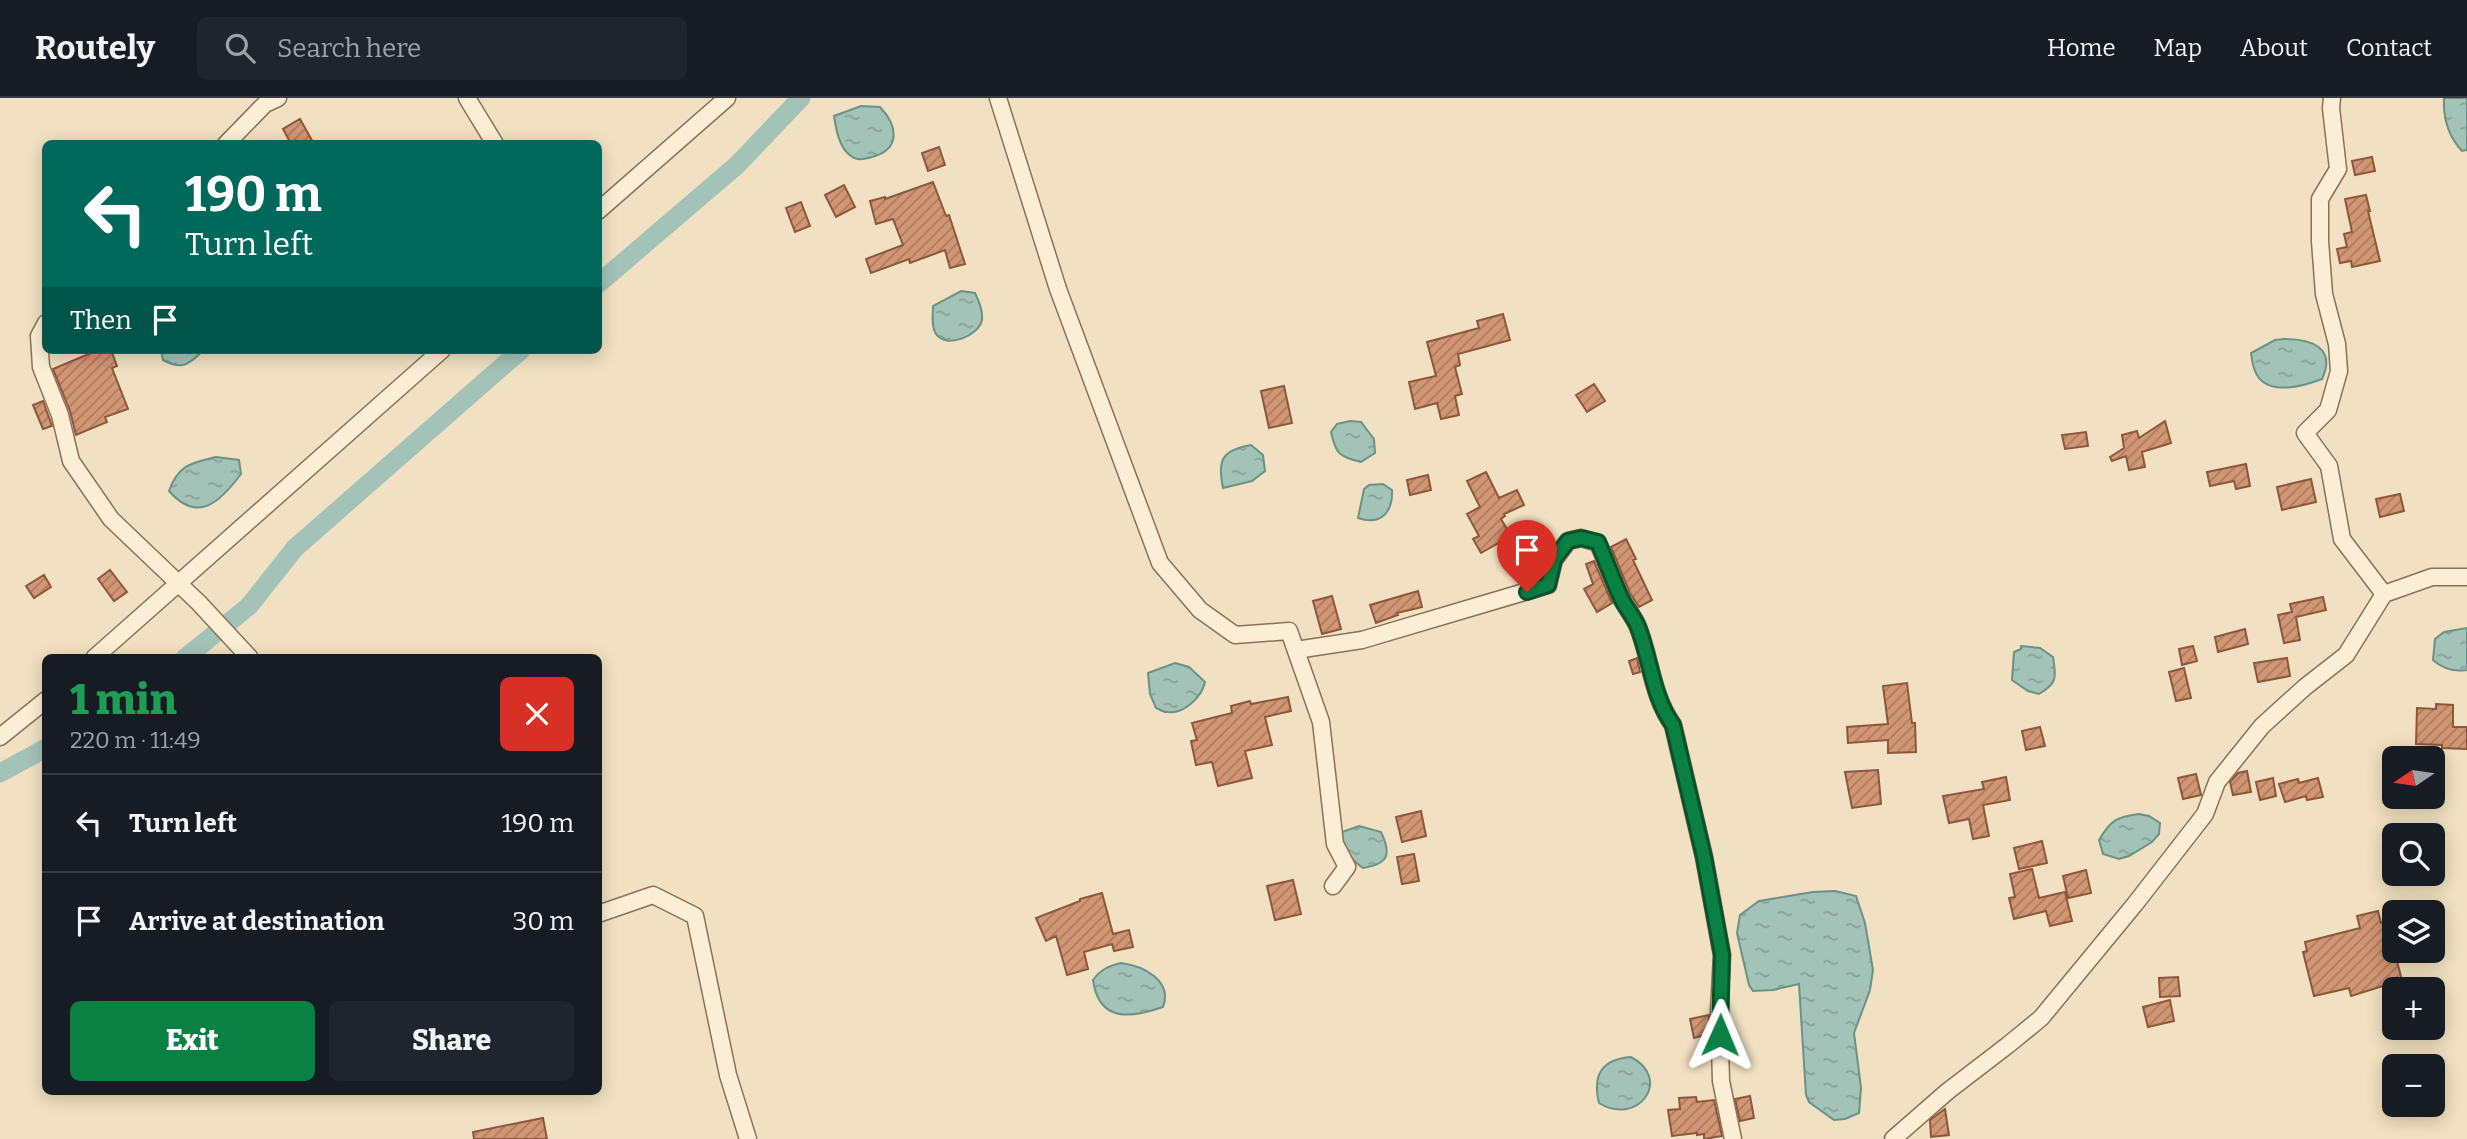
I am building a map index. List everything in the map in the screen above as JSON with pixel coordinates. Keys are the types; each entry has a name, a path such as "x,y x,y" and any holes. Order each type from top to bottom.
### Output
{"street":[{"path":"230,140 265,104 278,98"},
{"path":"467,98 493,140"},
{"path":"602,207 727,98"},
{"path":"998,98 1058,289 1160,563 1200,610 1235,635 1289,631 1321,722 1335,845 1347,867 1334,886"},
{"path":"2332,98 2339,169 2320,199 2320,241 2324,294 2337,344 2339,371 2328,410 2305,433 2329,466 2342,539 2384,594"},
{"path":"42,330 39,336 41,367 60,415 71,461 111,519 199,603 247,654"},
{"path":"98,654 437,354"},
{"path":"1296,650 1362,640 1548,585 1554,559 1568,541 1581,538 1598,542 1622,599 1637,625 1656,693 1663,711 1673,725 1704,857 1722,955 1719,1012 1721,1081 1733,1139"},
{"path":"1893,1139 1948,1091 2025,1032 2057,1001 2205,814 2217,782 2247,744 2262,726 2305,687 2346,655 2384,594 2432,578 2467,577"},
{"path":"0,737 42,703"},
{"path":"602,913 653,895 695,916 728,1075 748,1139"}],"water":[{"path":"2444,98 2467,98 2467,150 2462,151 2450,133 2444,113"},
{"path":"861,106 880,107 890,121 894,136 882,153 861,159 853,158 847,153 839,138 834,116"},
{"path":"961,291 975,293 982,313 980,326 962,339 941,338 933,328 933,306"},
{"path":"2275,340 2311,343 2323,352 2326,368 2322,379 2287,388 2262,381 2255,370 2251,353"},
{"path":"162,354 199,354 181,365 163,360"},
{"path":"1361,422 1374,439 1375,453 1361,462 1340,453 1333,440 1331,432 1337,424"},
{"path":"1251,445 1263,455 1265,471 1252,481 1223,488 1221,470 1224,458 1234,450"},
{"path":"216,457 239,460 241,474 217,500 199,508 180,501 169,491 186,466"},
{"path":"1383,484 1392,490 1388,511 1373,520 1358,518 1364,489 1369,485"},
{"path":"2467,628 2467,670 2449,669 2433,660 2435,639 2444,632"},
{"path":"2021,646 2040,648 2053,657 2053,683 2039,694 2028,691 2012,680 2014,652 2021,649"},
{"path":"1175,663 1189,667 1205,682 1191,704 1179,711 1166,712 1156,708 1150,694 1148,673"},
{"path":"2139,814 2149,816 2160,823 2159,834 2152,842 2119,859 2103,854 2099,840 2107,828 2119,818"},
{"path":"1359,826 1381,832 1387,852 1383,861 1378,864 1363,868 1345,849 1342,832"},
{"path":"1835,891 1856,896 1865,923 1873,970 1870,990 1854,1033 1861,1088 1859,1113 1834,1120 1809,1102 1806,1095 1799,984 1753,991 1749,985 1737,933 1740,915 1759,901"},
{"path":"1121,963 1147,971 1160,982 1165,997 1163,1007 1128,1015 1118,1014 1102,1004 1096,994 1093,980 1106,968"},
{"path":"1631,1057 1643,1066 1649,1077 1650,1088 1645,1097 1637,1105 1626,1109 1613,1109 1599,1103 1597,1084 1602,1070 1613,1061"}],"building":[{"path":"300,119 312,140 289,140 283,129"},
{"path":"939,147 945,165 928,171 922,153"},
{"path":"2372,157 2375,171 2355,175 2352,161"},
{"path":"933,182 946,216 949,215 965,264 950,268 945,250 871,273 866,259 903,245 893,219 876,224 870,201 885,199"},
{"path":"844,185 855,207 836,217 825,195"},
{"path":"2366,195 2380,261 2352,267 2351,261 2340,263 2337,249 2347,247 2344,234 2352,232 2345,199"},
{"path":"801,202 810,226 795,232 786,208"},
{"path":"1503,314 1510,340 1458,354 1460,365 1455,367 1462,394 1455,396 1459,415 1441,419 1437,403 1415,409 1409,382 1436,376 1427,342 1479,328 1477,321"},
{"path":"89,354 112,354 117,366 112,368 128,409 105,417 107,422 76,435 70,411 53,369"},
{"path":"1594,384 1605,401 1587,412 1576,395"},
{"path":"1284,386 1292,423 1269,428 1261,391"},
{"path":"43,401 52,426 43,429 33,405"},
{"path":"2165,421 2171,443 2142,452 2145,467 2129,470 2126,456 2112,461 2110,457 2124,448 2122,435 2137,431 2139,438"},
{"path":"2086,432 2088,446 2065,449 2062,435"},
{"path":"2246,464 2250,486 2236,489 2234,481 2210,486 2207,472"},
{"path":"1486,472 1499,498 1517,490 1524,505 1504,514 1501,519 1511,536 1481,553 1473,539 1479,536 1467,514 1480,507 1467,481"},
{"path":"1428,475 1431,490 1410,495 1407,480"},
{"path":"2311,479 2316,502 2282,510 2277,487"},
{"path":"2400,494 2404,511 2380,517 2376,499"},
{"path":"1626,539 1652,600 1639,607 1630,593 1611,547"},
{"path":"1537,549 1540,564 1519,569 1516,554"},
{"path":"1594,561 1612,603 1597,612 1584,589 1593,584 1586,564"},
{"path":"110,570 127,592 114,601 98,579"},
{"path":"44,575 51,587 34,598 26,586"},
{"path":"1418,591 1422,607 1397,613 1398,615 1376,623 1370,605"},
{"path":"1332,596 1341,629 1322,634 1313,601"},
{"path":"2323,597 2326,610 2296,617 2300,640 2284,643 2278,615 2292,612 2290,604"},
{"path":"2245,629 2248,644 2218,652 2215,637"},
{"path":"2193,646 2197,661 2182,665 2179,649"},
{"path":"1637,658 1640,672 1633,674 1629,661"},
{"path":"2287,658 2290,676 2258,682 2254,663"},
{"path":"2184,668 2191,698 2176,701 2169,672"},
{"path":"1907,683 1912,723 1915,723 1916,752 1888,753 1888,740 1848,743 1847,727 1888,724 1883,686"},
{"path":"1288,697 1291,711 1265,717 1272,745 1245,751 1252,778 1218,786 1212,762 1196,765 1191,741 1197,740 1192,723 1232,713 1231,706"},
{"path":"2436,704 2453,705 2453,727 2467,727 2467,749 2416,744 2417,708 2436,709"},
{"path":"2040,727 2045,746 2026,750 2022,731"},
{"path":"1878,770 1881,804 1852,808 1845,772"},
{"path":"2247,771 2251,792 2233,795 2230,782 2238,773"},
{"path":"2196,774 2201,795 2183,799 2178,778"},
{"path":"2006,777 2010,800 1983,805 1989,836 1973,839 1969,819 1949,823 1943,796 1984,789 1982,782"},
{"path":"2273,778 2276,796 2260,800 2256,782"},
{"path":"2318,778 2323,797 2307,800 2306,796 2285,802 2279,784"},
{"path":"1421,811 1426,836 1402,842 1396,817"},
{"path":"2042,841 2047,863 2019,869 2014,848"},
{"path":"1414,854 1419,881 1402,884 1397,857"},
{"path":"2032,869 2039,898 2065,892 2072,921 2050,926 2046,911 2014,919 2009,898 2015,897 2010,874"},
{"path":"2086,870 2091,893 2068,898 2063,876"},
{"path":"1293,880 1301,914 1275,920 1267,886"},
{"path":"1102,893 1113,934 1129,930 1133,947 1114,951 1112,944 1084,952 1088,969 1067,975 1056,936 1046,941 1036,918 1080,899"},
{"path":"2378,911 2382,923 2382,963 2397,963 2401,977 2382,977 2382,986 2351,996 2349,988 2314,996 2303,952 2307,951 2305,942 2360,928 2357,916"},
{"path":"2178,977 2180,996 2160,997 2159,978"},
{"path":"2170,1000 2174,1021 2148,1027 2143,1007"},
{"path":"1709,1015 1709,1034 1694,1038 1690,1019"},
{"path":"1750,1096 1754,1118 1740,1121 1735,1099"},
{"path":"1696,1097 1697,1102 1714,1100 1722,1136 1704,1139 1704,1134 1697,1133 1672,1136 1668,1110 1680,1109 1679,1098"},
{"path":"1945,1109 1949,1135 1931,1137 1930,1120"},
{"path":"543,1118 547,1139 474,1139 473,1132"}],"waterway":[{"path":"602,281 737,165 801,98"},
{"path":"190,654 249,606 295,548 516,354"},
{"path":"0,773 42,750"}],"route":[{"path":"1527,592 1548,585 1554,559 1568,541 1589,539 1598,542 1622,599 1637,625 1656,693 1663,711 1673,725 1704,857 1722,955 1720,1035"}]}
